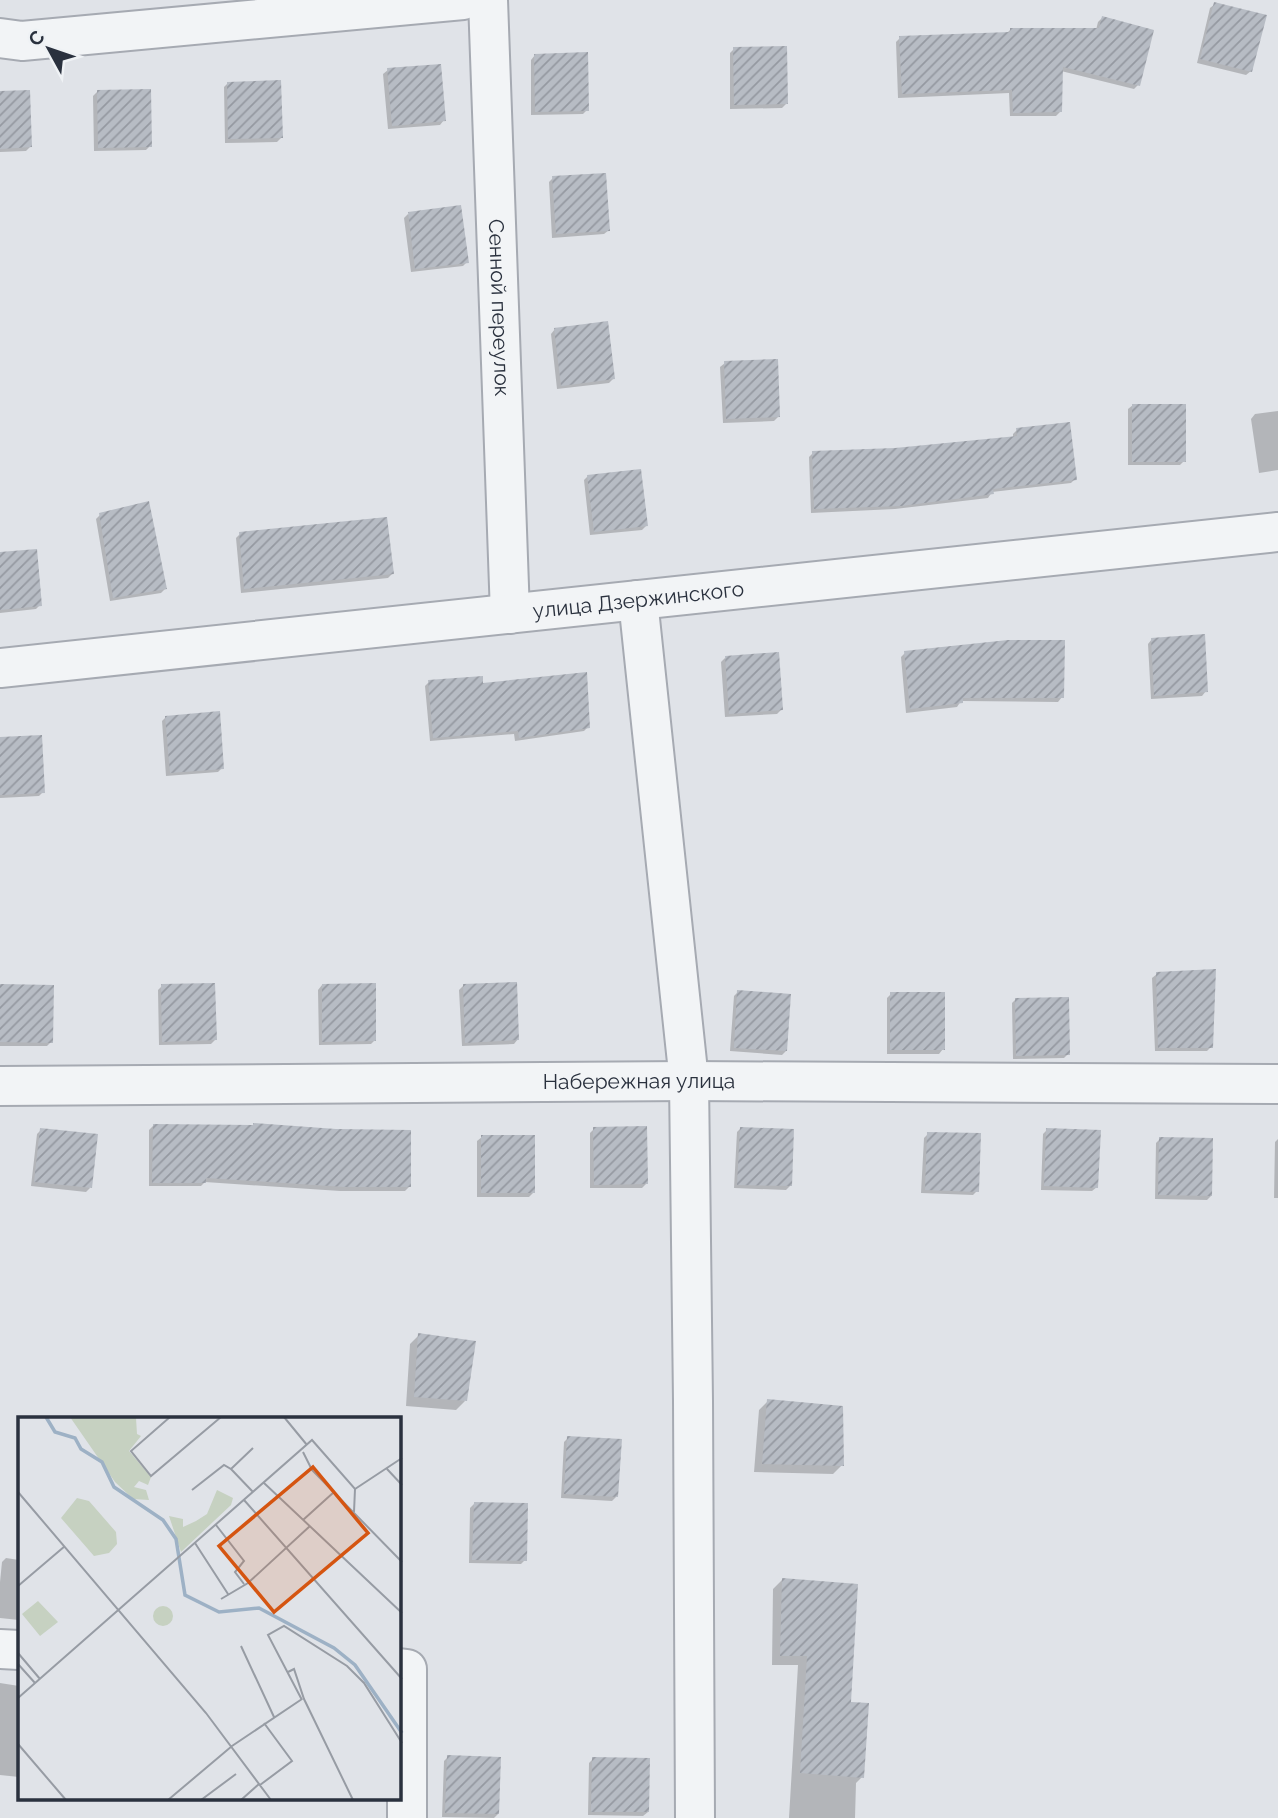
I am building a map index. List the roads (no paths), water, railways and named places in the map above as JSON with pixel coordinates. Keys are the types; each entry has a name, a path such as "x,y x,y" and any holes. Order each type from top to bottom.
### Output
{"street":[{"path":"0,38 22,41 463,0"},
{"name":"Сенной переулок","path":"488,0 510,614"},
{"name":"улица Дзержинского","path":"0,668 1278,531"},
{"path":"638,600 689,1081 695,1818"},
{"name":"Набережная улица","path":"0,1086 689,1081 1278,1084"},
{"path":"0,1649 18,1650"},
{"path":"401,1668 407,1669 407,1818"}]}
